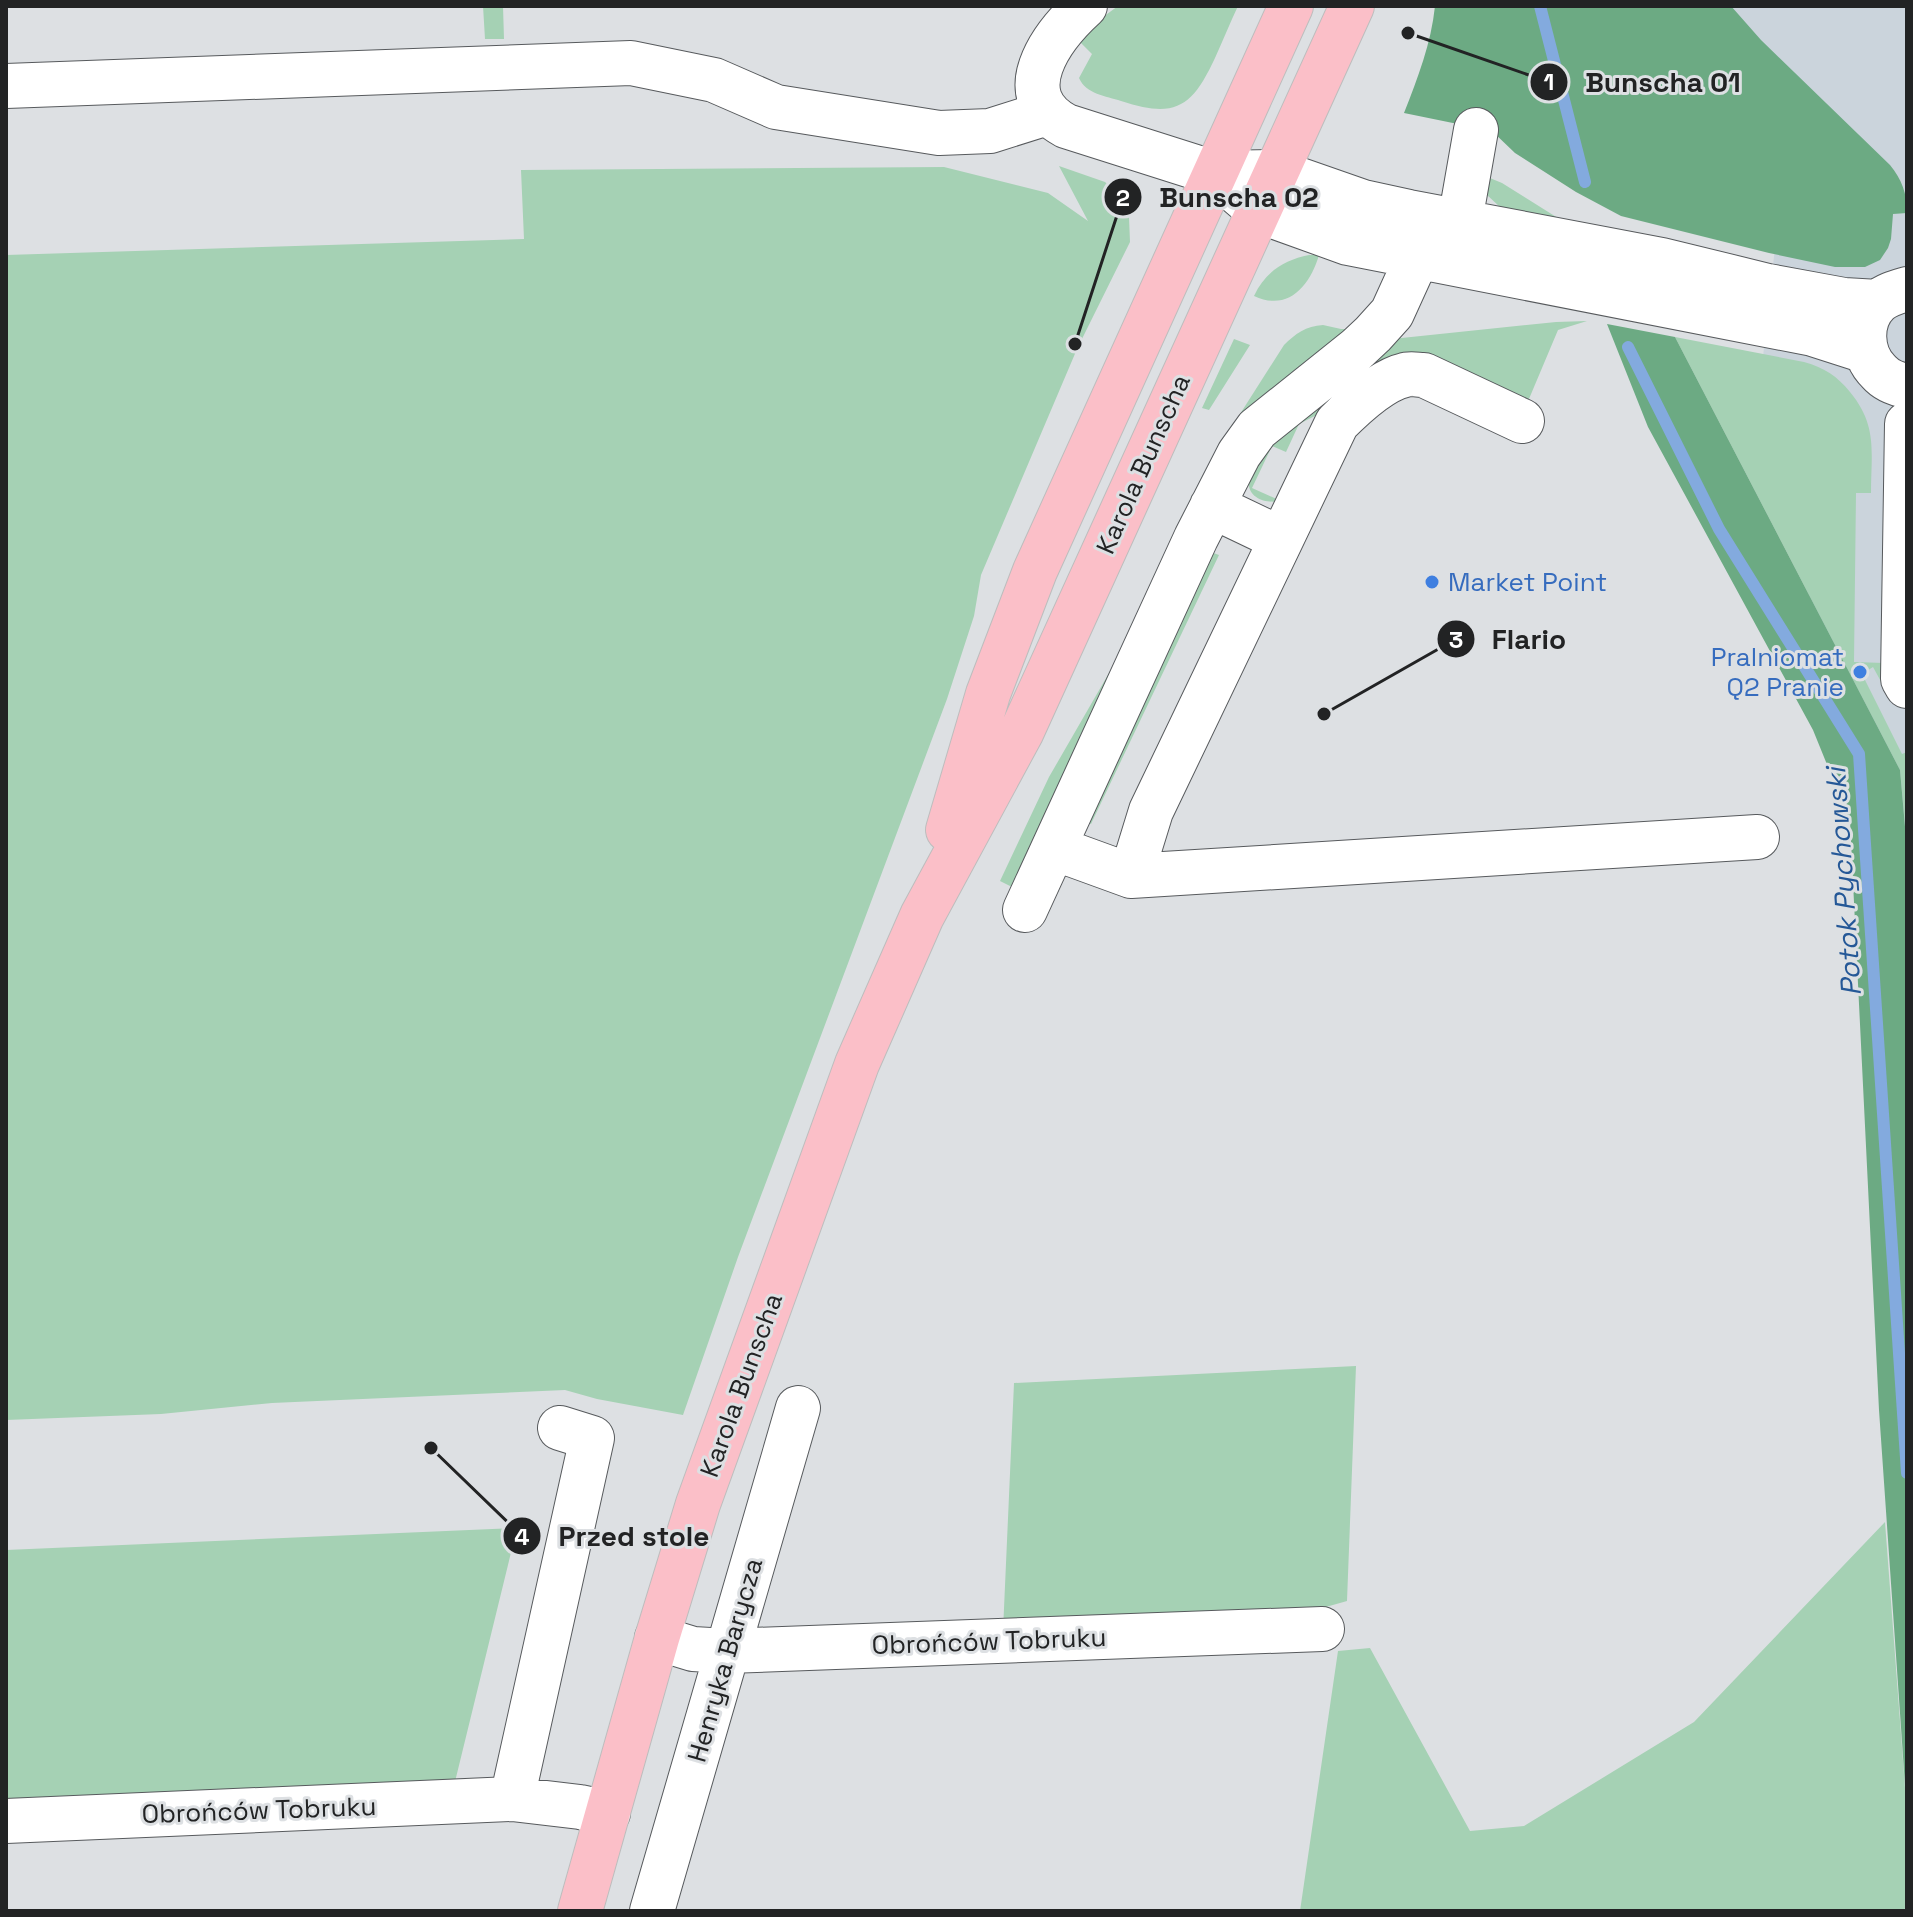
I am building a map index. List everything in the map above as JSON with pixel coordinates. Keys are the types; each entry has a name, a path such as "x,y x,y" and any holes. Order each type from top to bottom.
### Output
{"main road":[{"name":"Karola Bunscha","path":"922,916 988,694 1035,571 1291,6"},
{"name":"Karola Bunscha","path":"580,1911 698,1504 857,1064 922,916 1022,731 1352,6"}],"street":[{"path":"1085,6 1053,43 1038,76 1041,107 1066,126 1214,173 1277,172 1363,202 1662,260 1768,286 1844,300 1892,296"},
{"path":"6,86 631,63 714,80 776,107 939,133 990,131 1047,113"},
{"path":"1460,221 1476,130"},
{"path":"1214,173 1259,211 1348,243 1800,332 1866,351"},
{"path":"1025,910 1239,454 1257,429 1357,349 1392,313 1417,258"},
{"path":"1892,296 1872,310 1864,336 1866,351 1887,379 1907,386"},
{"path":"1131,876 1151,811 1337,423 1349,410 1389,381 1406,374 1424,375 1522,421"},
{"path":"1907,424 1903,679 1907,686"},
{"path":"1212,506 1281,539"},
{"path":"1054,848 1131,876 1757,837"},
{"name":"Henryka Barycza","path":"652,1911 798,1408"},
{"path":"512,1799 592,1438 560,1428"},
{"name":"Obrońców Tobruku","path":"657,1638 693,1649 727,1651 1322,1629"},
{"name":"Obrońców Tobruku","path":"6,1821 512,1799 608,1813"}],"shaded area":[{"path":"1700,6 1907,6 1907,864 1830,678 1759,393 1783,175"}],"green space":[{"path":"483,6 503,6 504,39 485,39"},
{"path":"1118,6 1238,6 1198,88 1180,105 1156,109 1097,94 1086,88 1079,78 1092,54 1079,41"},
{"path":"1435,6 1731,6 1761,40 1890,165 1903,187 1907,213 1893,214 1888,248 1880,260 1865,267 1835,267 1621,216 1515,153 1492,131 1404,113 1427,47"},
{"path":"1059,166 1105,182 1116,192 1129,217 1130,242 1077,349 981,575 974,616 947,699 738,1257 683,1415 565,1390 272,1403 161,1414 6,1420 6,255 524,239 521,170 944,167 1048,193 1088,221"},
{"path":"1485,176 1502,183 1561,220 1500,207 1487,195"},
{"path":"1309,255 1319,255 1310,277 1296,293 1277,301 1254,296 1276,268"},
{"path":"1587,321 1558,330 1526,406 1427,359 1299,424 1286,452 1272,446 1252,488 1281,501 1263,500 1251,491 1249,479 1255,460 1392,339"},
{"path":"1607,324 1675,337 1900,770 1907,849 1907,1814 1879,1410 1850,821 1813,730 1648,427"},
{"path":"1323,325 1353,329 1226,436 1284,345 1301,331"},
{"path":"1675,337 1818,367 1845,386 1865,416 1872,452 1871,493 1856,493 1854,662 1884,663 1884,687 1873,667 1862,674 1902,754 1907,752 1907,846 1900,770"},
{"path":"1234,339 1250,345 1209,410 1202,408"},
{"path":"1208,551 1219,555 1091,824 1083,821"},
{"path":"1139,621 1016,889 1000,881 1049,777"},
{"path":"1356,1366 1347,1601 1287,1618 1003,1631 1014,1383"},
{"path":"1885,1522 1907,1814 1907,1902 1904,1911 1300,1911 1338,1651 1370,1648 1470,1831 1524,1826 1694,1722"},
{"path":"517,1528 452,1794 6,1810 6,1550"}],"waterway":[{"name":"Potok Pychowski","path":"1540,6 1585,182"},
{"name":"Potok Pychowski","path":"1628,347 1719,529 1859,754 1907,1473"}],"place":[{"name":"Bunscha 01","path":"1408,33"},
{"name":"Bunscha 02","path":"1075,344"},
{"name":"Market Point","path":"1432,582"},
{"name":"Pralniomat Q2 Pranie","path":"1860,672"},
{"name":"Flario","path":"1324,714"},
{"name":"Przed stole","path":"431,1448"}]}
